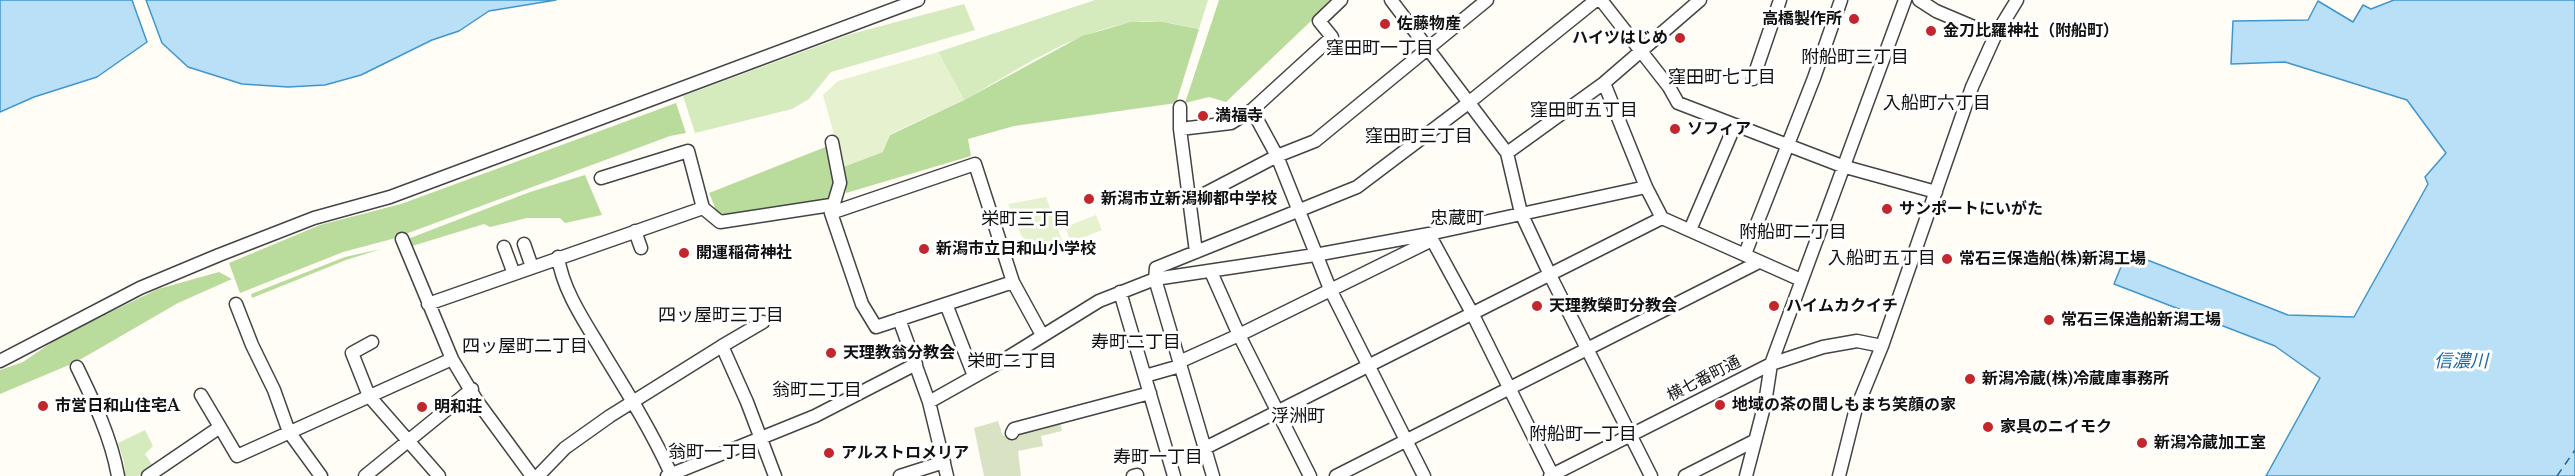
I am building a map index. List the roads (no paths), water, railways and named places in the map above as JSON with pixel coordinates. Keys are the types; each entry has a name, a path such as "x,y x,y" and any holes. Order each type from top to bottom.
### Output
{"street":[{"path":"0,361 140,288 219,255 314,218 390,197 918,0"},
{"path":"1180,129 1231,123 1252,110 1332,37 1319,21 1341,0"},
{"path":"1391,0 1507,153 1521,213 1651,476"},
{"path":"1189,202 1276,156 1315,141 1487,0"},
{"path":"1213,476 1155,279 1156,268 1357,187 1596,0"},
{"path":"1601,0 1641,50 1678,103 1842,166 1936,192"},
{"path":"1507,153 1604,83 1700,0"},
{"path":"1753,79 1780,0"},
{"path":"1745,254 1841,0"},
{"path":"1746,476 1765,403 1772,364 1842,166 1905,0"},
{"path":"1919,0 1936,11 1995,36"},
{"path":"1839,476 1855,412 1882,346 1972,87 1995,36 2017,0"},
{"path":"1604,83 1646,187 1662,219 1801,280"},
{"path":"1180,107 1180,129 1196,252"},
{"path":"1252,110 1276,156 1330,289 1424,476"},
{"path":"1690,230 1735,126"},
{"path":"832,142 840,183 831,209 862,304 876,327 1013,282"},
{"path":"601,178 688,151 703,208 720,222 831,209 975,164 1013,282 1042,334"},
{"path":"929,402 1099,301 1155,279 1431,237 1521,213 1646,187"},
{"path":"428,304 703,208"},
{"path":"1205,448 1662,219"},
{"path":"635,231 641,248"},
{"path":"1145,376 1180,364 1431,237"},
{"path":"1431,237 1472,313 1552,476"},
{"path":"402,239 452,359 477,401 532,476"},
{"path":"524,244 532,267"},
{"path":"504,247 514,274"},
{"path":"558,257 561,276 653,435 670,475 816,416 916,364"},
{"path":"1336,476 1759,262"},
{"path":"1211,272 1239,335 1310,476"},
{"path":"1120,292 1174,476"},
{"path":"236,304 252,345 274,390 289,432 321,476"},
{"path":"946,304 974,376"},
{"path":"899,319 929,402 947,476"},
{"path":"538,476 565,448 610,416 763,322"},
{"name":"横七番町通","path":"1552,476 1772,364 1823,347 1857,341 1882,346"},
{"path":"372,342 352,353 369,396 439,476"},
{"path":"722,346 762,438 775,476"},
{"path":"201,395 237,456 452,359"},
{"path":"77,367 101,420 115,458 118,476"},
{"path":"365,476 471,389"},
{"path":"1012,433 1014,429 1150,393"},
{"path":"148,476 220,427"},
{"path":"1685,476 1754,441"},
{"path":"900,476 944,462"}],"water":[{"path":"0,0 132,0 147,42 97,77 34,97 0,112"},
{"path":"146,0 556,0 489,11 459,31 432,40 361,75 325,85 288,87 242,84 188,67 162,43"},
{"name":"信濃川","path":"2394,0 2575,0 2575,476 2266,476 2320,378 2275,346 2114,284 2127,252 2288,315 2354,317 2428,184 2425,177 2446,153 2407,100 2285,62 2231,64 2233,21 2308,20 2318,1 2353,22 2363,5 2371,9"}],"place":[{"name":"高橋製作所","path":"1854,19"},
{"name":"佐藤物産","path":"1385,24"},
{"name":"金刀比羅神社（附船町）","path":"1931,31"},
{"name":"ハイツはじめ","path":"1680,38"},
{"name":"満福寺","path":"1203,116"},
{"name":"ソフィア","path":"1675,129"},
{"name":"新潟市立新潟柳都中学校","path":"1089,199"},
{"name":"サンポートにいがた","path":"1887,209"},
{"name":"新潟市立日和山小学校","path":"924,249"},
{"name":"開運稲荷神社","path":"684,253"},
{"name":"常石三保造船(株)新潟工場","path":"1947,259"},
{"name":"天理教榮町分教会","path":"1537,306"},
{"name":"ハイムカクイチ","path":"1774,306"},
{"name":"常石三保造船新潟工場","path":"2049,320"},
{"name":"天理教翁分教会","path":"831,353"},
{"name":"新潟冷蔵(株)冷蔵庫事務所","path":"1970,379"},
{"name":"地域の茶の間しもまち笑顔の家","path":"1720,405"},
{"name":"市営日和山住宅A","path":"43,406"},
{"name":"明和荘","path":"422,407"},
{"name":"家具のニイモク","path":"1988,427"},
{"name":"新潟冷蔵加工室","path":"2142,443"},
{"name":"アルストロメリア","path":"829,453"}],"district":[{"name":"窪田町一丁目","path":"1380,49"},
{"name":"附船町三丁目","path":"1855,58"},
{"name":"窪田町七丁目","path":"1722,78"},
{"name":"入船町六丁目","path":"1937,104"},
{"name":"窪田町五丁目","path":"1584,111"},
{"name":"窪田町三丁目","path":"1419,137"},
{"name":"忠蔵町","path":"1457,219"},
{"name":"栄町三丁目","path":"1026,220"},
{"name":"附船町二丁目","path":"1793,233"},
{"name":"入船町五丁目","path":"1882,259"},
{"name":"四ッ屋町三丁目","path":"721,316"},
{"name":"寿町二丁目","path":"1136,343"},
{"name":"四ッ屋町二丁目","path":"525,347"},
{"name":"栄町二丁目","path":"1012,362"},
{"name":"翁町二丁目","path":"817,391"},
{"name":"浮洲町","path":"1298,417"},
{"name":"附船町一丁目","path":"1583,435"},
{"name":"翁町一丁目","path":"713,453"},
{"name":"寿町一丁目","path":"1158,458"}]}
